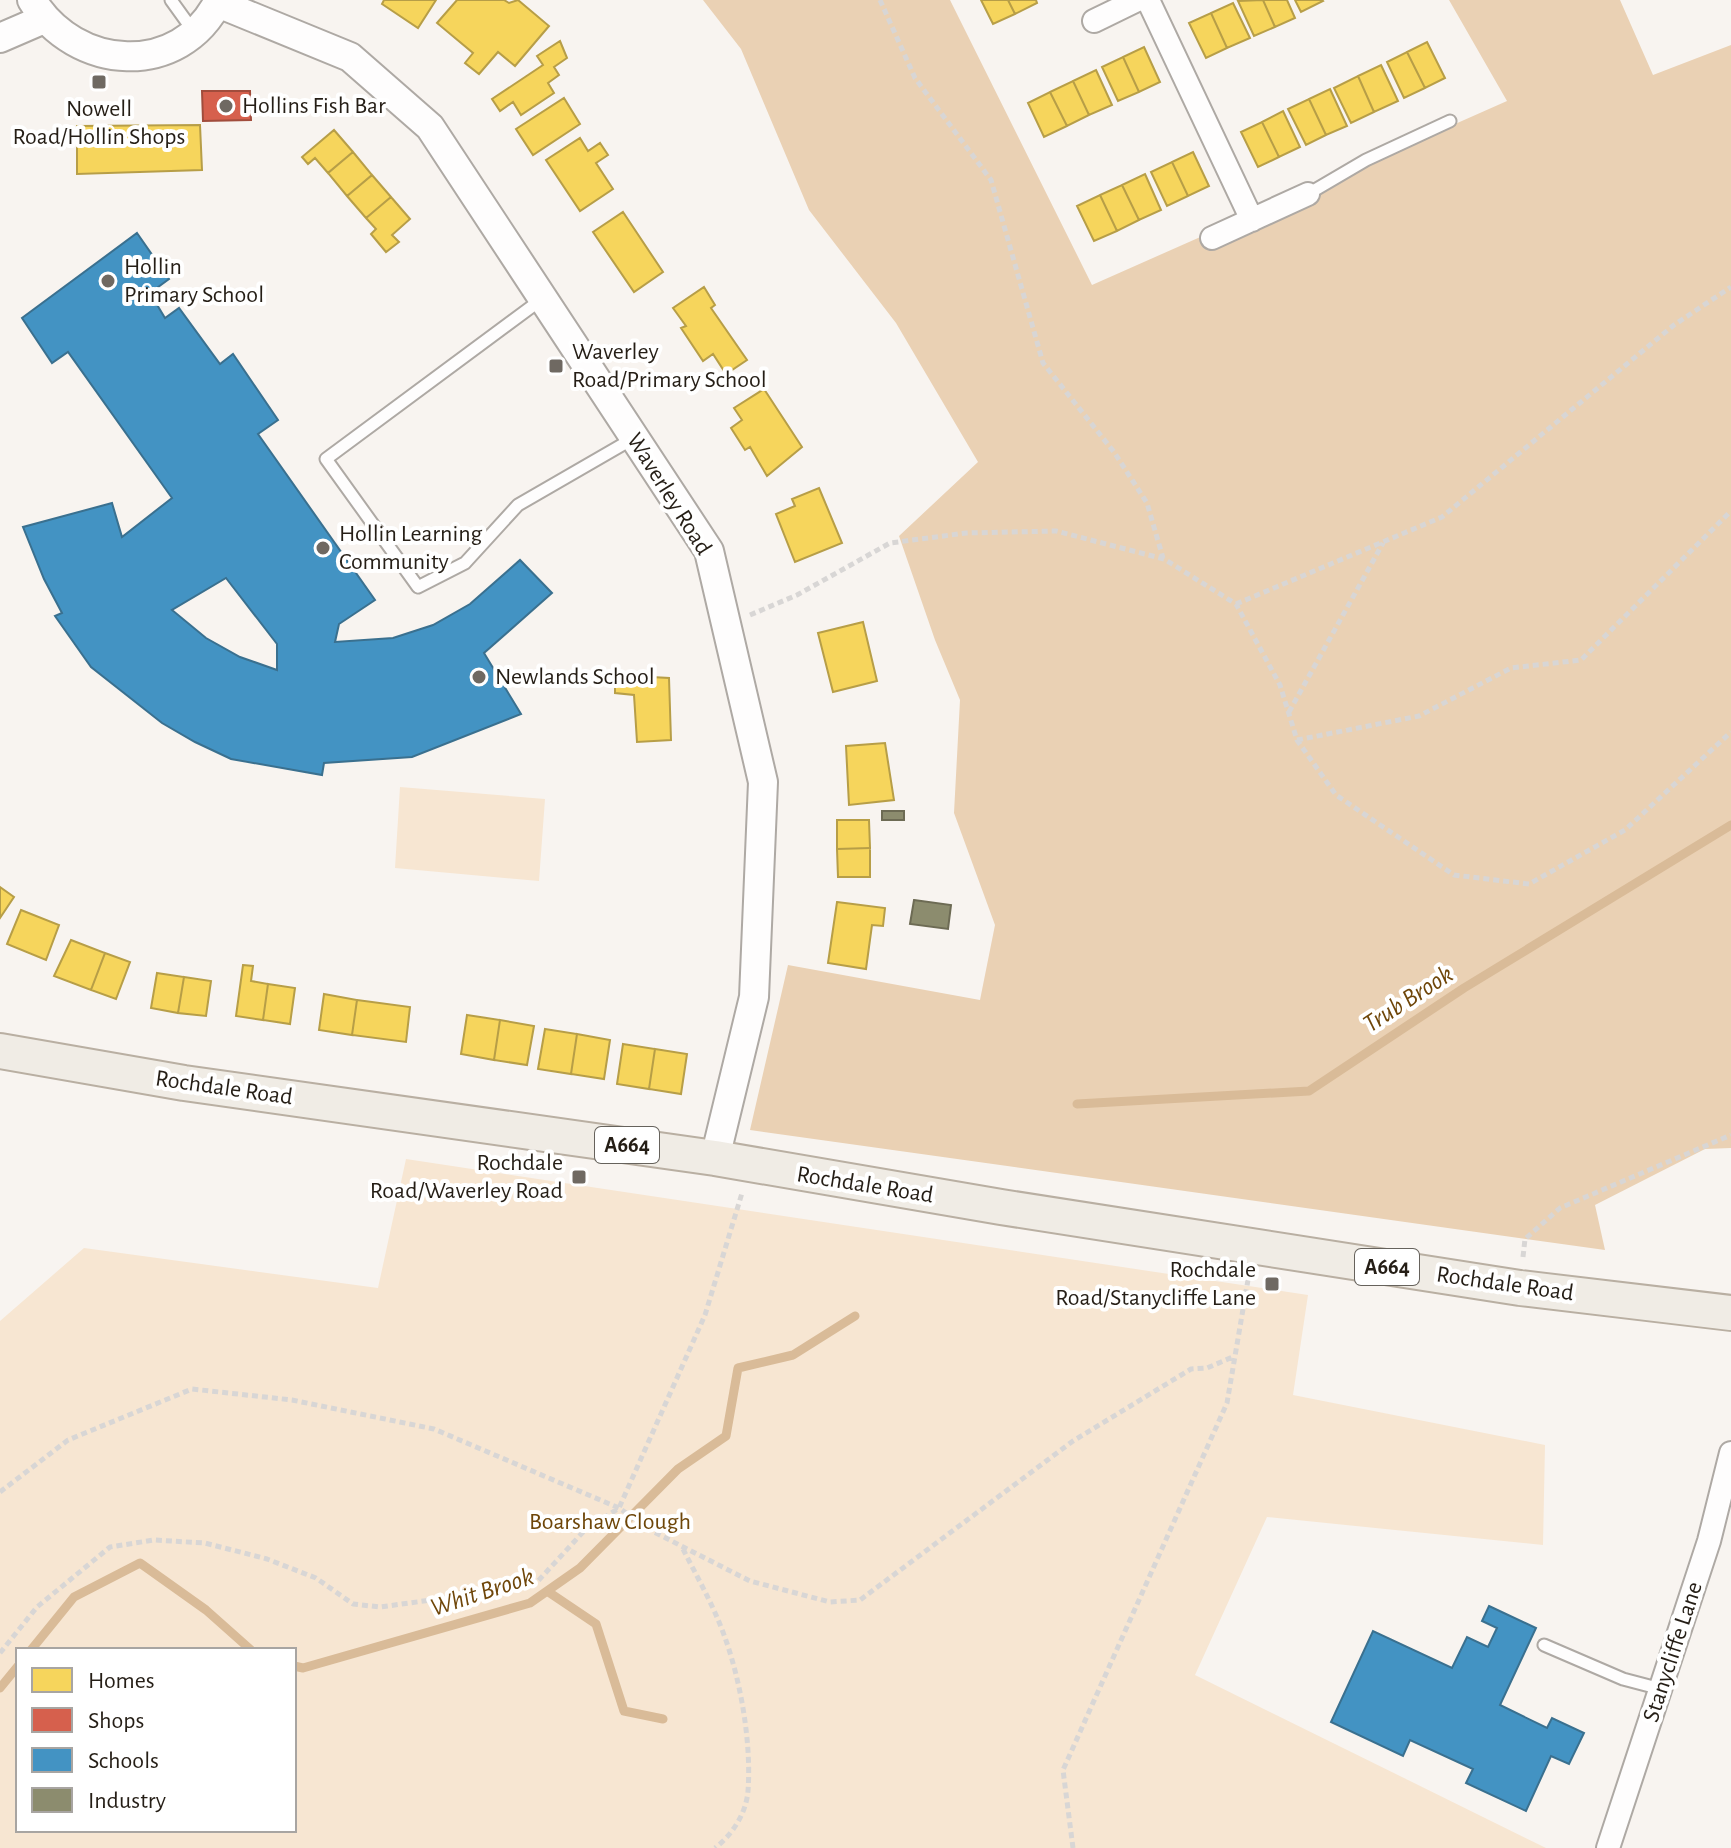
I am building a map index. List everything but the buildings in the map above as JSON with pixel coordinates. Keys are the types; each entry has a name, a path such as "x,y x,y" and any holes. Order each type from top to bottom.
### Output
{"main road":[{"name":"Rochdale Road","path":"0,1051 184,1083 715,1158 1520,1288 1731,1313"}],"street":[{"path":"1094,21 1137,0"},
{"path":"1148,0 1252,220"},
{"path":"0,38 38,10 69,41 100,54 134,57 155,52 194,32 219,2"},
{"name":"Waverley Road","path":"219,2 350,57 430,127 709,551 763,782 754,997 715,1158"},
{"path":"1212,238 1308,194"},
{"name":"Stanycliffe Lane","path":"1608,1848 1709,1541 1731,1453"}],"lane":[{"path":"171,0 194,32"},
{"path":"1308,194 1366,160 1450,121"},
{"path":"543,298 326,459 418,587 465,563 518,505 635,437"},
{"path":"1544,1645 1623,1679 1661,1689"}],"path":[{"path":"880,0 915,78 991,180 1043,363 1114,452 1147,503 1164,559"},
{"path":"1236,604 1442,517 1674,325 1731,287"},
{"path":"1297,740 1419,716 1511,668 1581,660 1731,511"},
{"path":"726,623 771,608 890,543 966,533 1056,531 1164,559 1236,604 1280,685 1297,740 1336,795 1454,875 1529,884 1625,830 1731,732"},
{"path":"1289,713 1383,542"},
{"path":"1525,1239 1560,1208 1731,1135"},
{"path":"0,1653 37,1607 110,1547 154,1540 205,1543 267,1559 316,1578 353,1604 380,1607 446,1598 479,1586 538,1581 584,1531 620,1509 705,1315 751,1166"},
{"path":"1073,1848 1063,1770 1227,1403 1254,1247"},
{"path":"0,1492 68,1440 192,1389 292,1400 434,1429 620,1509 682,1548 750,1581 830,1602 860,1600 1073,1441 1191,1369 1207,1368 1235,1356"},
{"path":"682,1548 717,1617 738,1677 748,1793 733,1834 715,1848"}],"green space":[{"path":"400,787 545,799 539,881 395,868"},
{"name":"Boarshaw Clough","path":"406,1159 1308,1295 1293,1395 1545,1445 1543,1545 1267,1517 1195,1675 1546,1848 0,1848 0,1321 84,1248 378,1288"}],"shaded area":[{"path":"703,0 950,0 1092,285 1507,101 1449,0 1620,0 1653,75 1731,45 1731,1148 1705,1149 1595,1205 1605,1250 750,1130 788,965 980,1000 995,925 954,813 960,700 935,640 899,536 978,462 896,323 809,210 741,49"}],"waterway":[{"name":"Trub Brook","path":"1077,1104 1309,1091 1464,988 1731,825"},
{"name":"Trub Brook","path":"296,1666 303,1668 530,1603 580,1568 678,1469 726,1436 738,1368 793,1355 855,1316"},
{"name":"Whit Brook","path":"33,1648 74,1597 140,1563 206,1610 249,1648"},
{"name":"Whit Brook","path":"547,1591 596,1624 624,1711 663,1719"},
{"name":"Whit Brook","path":"0,1688 16,1668"}],"place":[{"name":"Nowell Road/Hollin Shops","path":"99,82"},
{"name":"Hollins Fish Bar","path":"226,106"},
{"name":"Hollin Primary School","path":"108,281"},
{"name":"Waverley Road/Primary School","path":"556,366"},
{"name":"Hollin Learning Community","path":"323,548"},
{"name":"Newlands School","path":"479,677"},
{"name":"Rochdale Road/Waverley Road","path":"579,1177"},
{"name":"Rochdale Road/Stanycliffe Lane","path":"1272,1284"}]}
